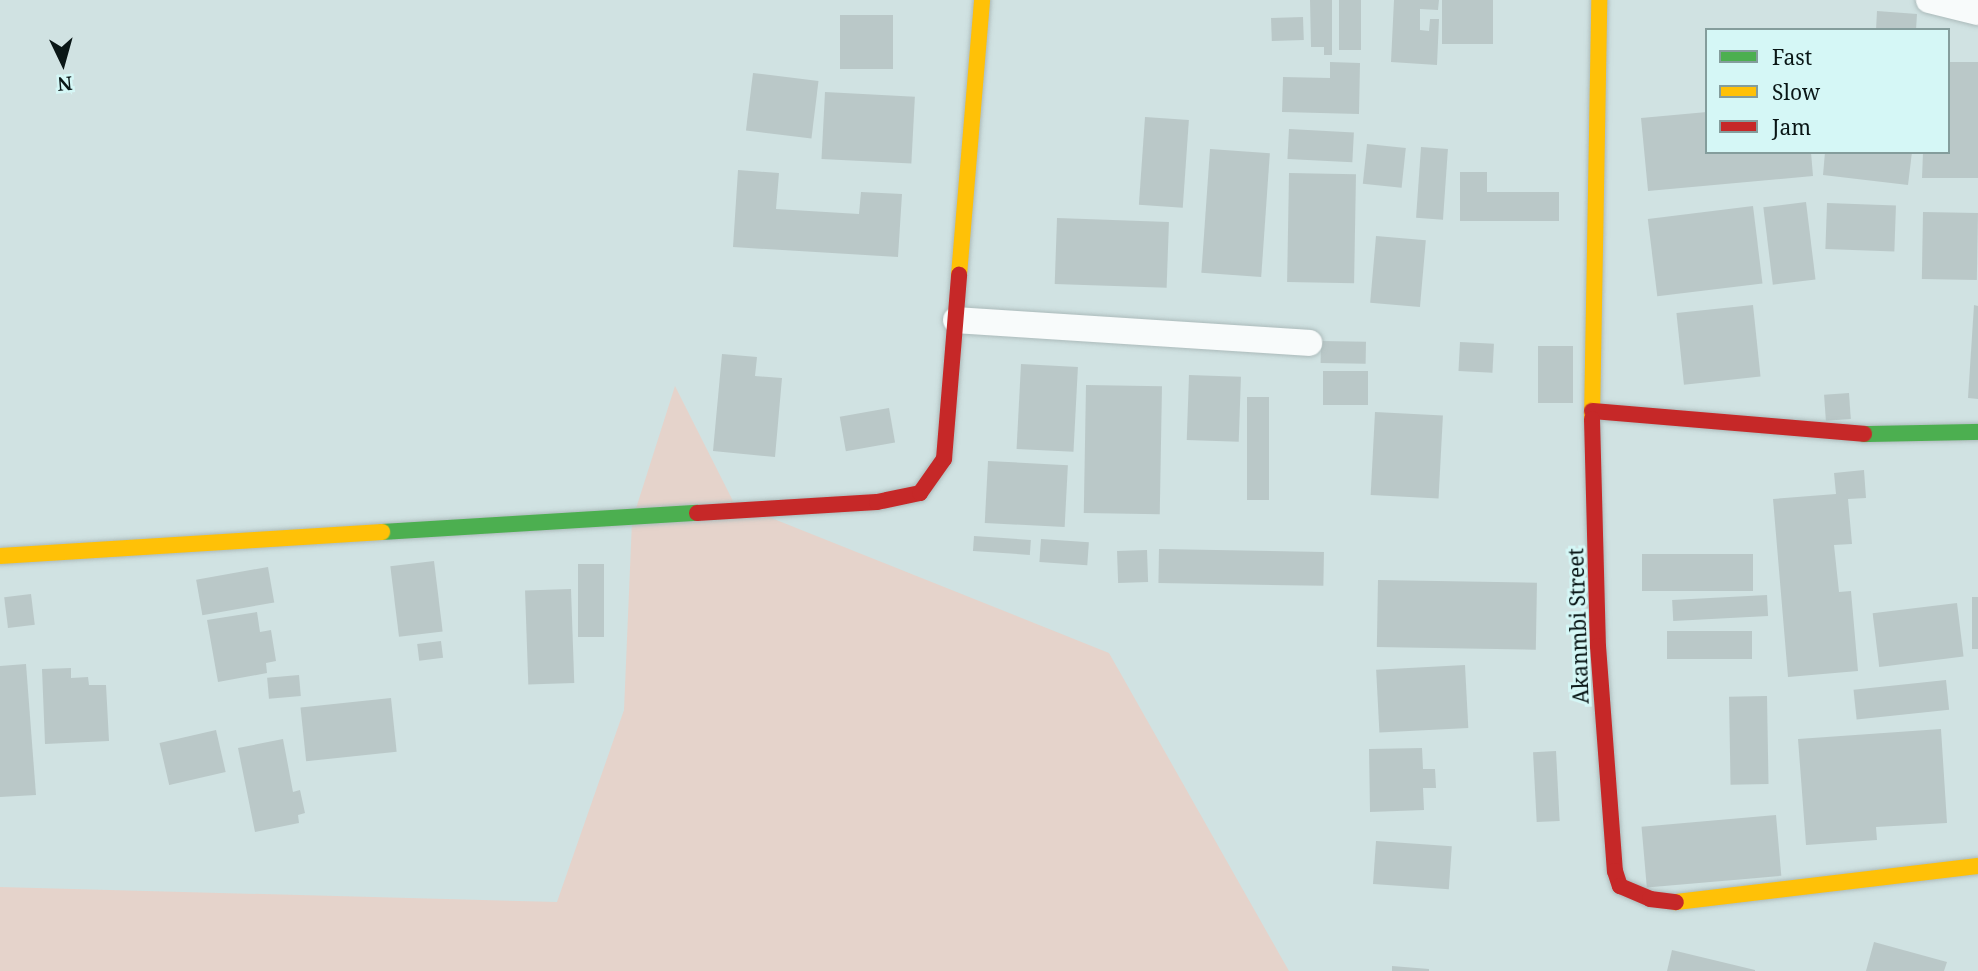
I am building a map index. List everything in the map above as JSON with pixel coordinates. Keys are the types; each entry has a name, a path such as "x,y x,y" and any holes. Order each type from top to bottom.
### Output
{"street":[{"path":"0,556 877,502 920,493 944,458 982,0"},
{"name":"Akanmbi Street","path":"1599,0 1592,411 1598,646 1615,871 1620,886 1650,899 1679,902 1978,866"},
{"path":"1929,0 1978,12"},
{"path":"956,320 1308,343"},
{"path":"1592,411 1872,435 1978,432"}],"shaded area":[{"path":"675,386 734,503 1109,653 1289,971 0,971 0,887 557,902 624,710 632,521"}],"building":[{"path":"1310,0 1332,0 1332,55 1324,55 1324,47 1311,47"},
{"path":"1339,0 1361,0 1361,50 1339,50"},
{"path":"1394,0 1439,0 1438,10 1420,9 1420,30 1429,31 1430,19 1439,19 1437,65 1391,62"},
{"path":"1442,0 1493,0 1493,44 1442,44"},
{"path":"1877,11 1917,14 1916,28 1876,28"},
{"path":"840,15 893,15 893,69 840,69"},
{"path":"1303,17 1304,40 1272,41 1271,18"},
{"path":"1330,62 1360,63 1359,114 1282,112 1283,77 1330,78"},
{"path":"1950,62 1978,62 1978,178 1922,178 1923,154 1950,154"},
{"path":"753,73 819,81 811,139 746,131"},
{"path":"825,92 915,97 911,164 821,159"},
{"path":"1705,112 1705,154 1811,154 1813,176 1648,191 1641,118"},
{"path":"1145,117 1189,120 1183,208 1139,205"},
{"path":"1289,129 1354,132 1352,162 1287,159"},
{"path":"1367,144 1406,148 1402,188 1363,184"},
{"path":"1421,147 1448,149 1443,220 1416,218"},
{"path":"1210,149 1270,153 1261,277 1201,273"},
{"path":"1825,154 1912,154 1908,185 1823,175"},
{"path":"738,170 779,173 776,209 859,214 861,192 902,194 898,257 733,247"},
{"path":"1460,172 1487,172 1487,192 1559,192 1559,221 1460,221"},
{"path":"1289,173 1356,174 1354,283 1287,282"},
{"path":"1806,202 1816,279 1773,285 1763,207"},
{"path":"1827,203 1896,205 1894,251 1825,249"},
{"path":"1753,206 1763,283 1657,296 1648,219"},
{"path":"1923,212 1978,213 1977,280 1922,279"},
{"path":"1057,218 1169,222 1167,288 1055,284"},
{"path":"1376,236 1426,240 1420,307 1370,303"},
{"path":"1753,305 1761,377 1684,385 1676,313"},
{"path":"1974,305 1978,306 1978,399 1968,398"},
{"path":"1321,341 1366,342 1366,364 1321,363"},
{"path":"1460,342 1494,344 1492,373 1458,371"},
{"path":"1538,346 1573,346 1573,403 1538,403"},
{"path":"722,354 757,357 755,376 782,378 775,457 713,451"},
{"path":"1021,364 1078,367 1073,452 1017,449"},
{"path":"1323,371 1368,371 1368,405 1323,405"},
{"path":"1189,375 1241,377 1239,442 1187,440"},
{"path":"1086,385 1162,386 1160,514 1084,513"},
{"path":"1849,393 1851,419 1826,421 1824,395"},
{"path":"1247,397 1269,397 1269,500 1247,500"},
{"path":"889,408 895,442 846,451 840,417"},
{"path":"1375,412 1443,416 1439,498 1371,495"},
{"path":"988,461 1068,465 1065,527 985,523"},
{"path":"1864,470 1866,498 1848,499 1852,544 1834,545 1839,592 1851,591 1858,671 1788,677 1773,499 1836,494 1834,473"},
{"path":"974,536 1031,540 1030,555 973,551"},
{"path":"1041,539 1089,542 1087,565 1039,562"},
{"path":"1159,549 1324,552 1323,586 1158,583"},
{"path":"1147,550 1148,582 1118,583 1117,551"},
{"path":"1642,554 1753,554 1753,591 1642,591"},
{"path":"434,561 443,631 399,637 390,566"},
{"path":"578,564 604,564 604,637 578,637"},
{"path":"268,567 274,602 202,615 196,580"},
{"path":"1378,580 1537,583 1536,650 1377,647"},
{"path":"571,589 574,683 528,685 525,591"},
{"path":"31,594 35,625 8,628 4,597"},
{"path":"1767,595 1768,616 1673,621 1672,600"},
{"path":"1972,597 1978,597 1978,649 1972,649"},
{"path":"1957,603 1964,657 1879,667 1873,613"},
{"path":"257,612 260,632 271,630 276,661 266,663 267,673 218,682 207,620"},
{"path":"1667,631 1752,631 1752,659 1667,659"},
{"path":"441,641 443,658 419,661 417,644"},
{"path":"26,664 36,795 0,797 0,666"},
{"path":"1465,665 1468,728 1379,733 1376,670"},
{"path":"71,668 71,678 88,677 89,685 106,685 109,741 45,744 42,669"},
{"path":"299,675 301,696 269,699 267,678"},
{"path":"1946,680 1949,710 1857,720 1854,690"},
{"path":"1767,696 1769,784 1731,785 1729,697"},
{"path":"391,698 397,752 306,761 300,708"},
{"path":"1941,729 1947,823 1876,827 1877,840 1806,845 1798,739"},
{"path":"216,730 226,772 169,785 159,743"},
{"path":"283,739 293,792 300,790 305,813 298,815 299,823 255,832 238,748"},
{"path":"1422,748 1423,769 1435,769 1436,788 1423,788 1424,810 1370,812 1369,749"},
{"path":"1556,751 1560,821 1537,822 1533,752"},
{"path":"1776,815 1781,876 1647,888 1642,827"},
{"path":"1376,841 1452,846 1449,889 1373,884"},
{"path":"1874,942 1947,962 1944,971 1866,971"},
{"path":"1672,950 1755,970 1755,971 1667,971"},
{"path":"1392,966 1429,969 1429,971 1392,971"}],"traffic: fast":[{"path":"1864,434 1978,432"},
{"path":"382,532 697,513"}],"traffic: slow":[{"path":"959,275 982,0"},
{"path":"1592,419 1599,0"},
{"path":"0,556 382,532"},
{"path":"1676,902 1978,866"}],"traffic: jam":[{"path":"697,513 877,502 920,493 944,459 959,275"},
{"path":"1592,411 1864,434"},
{"path":"1592,419 1598,646 1615,871 1620,886 1650,899 1676,902"}]}
